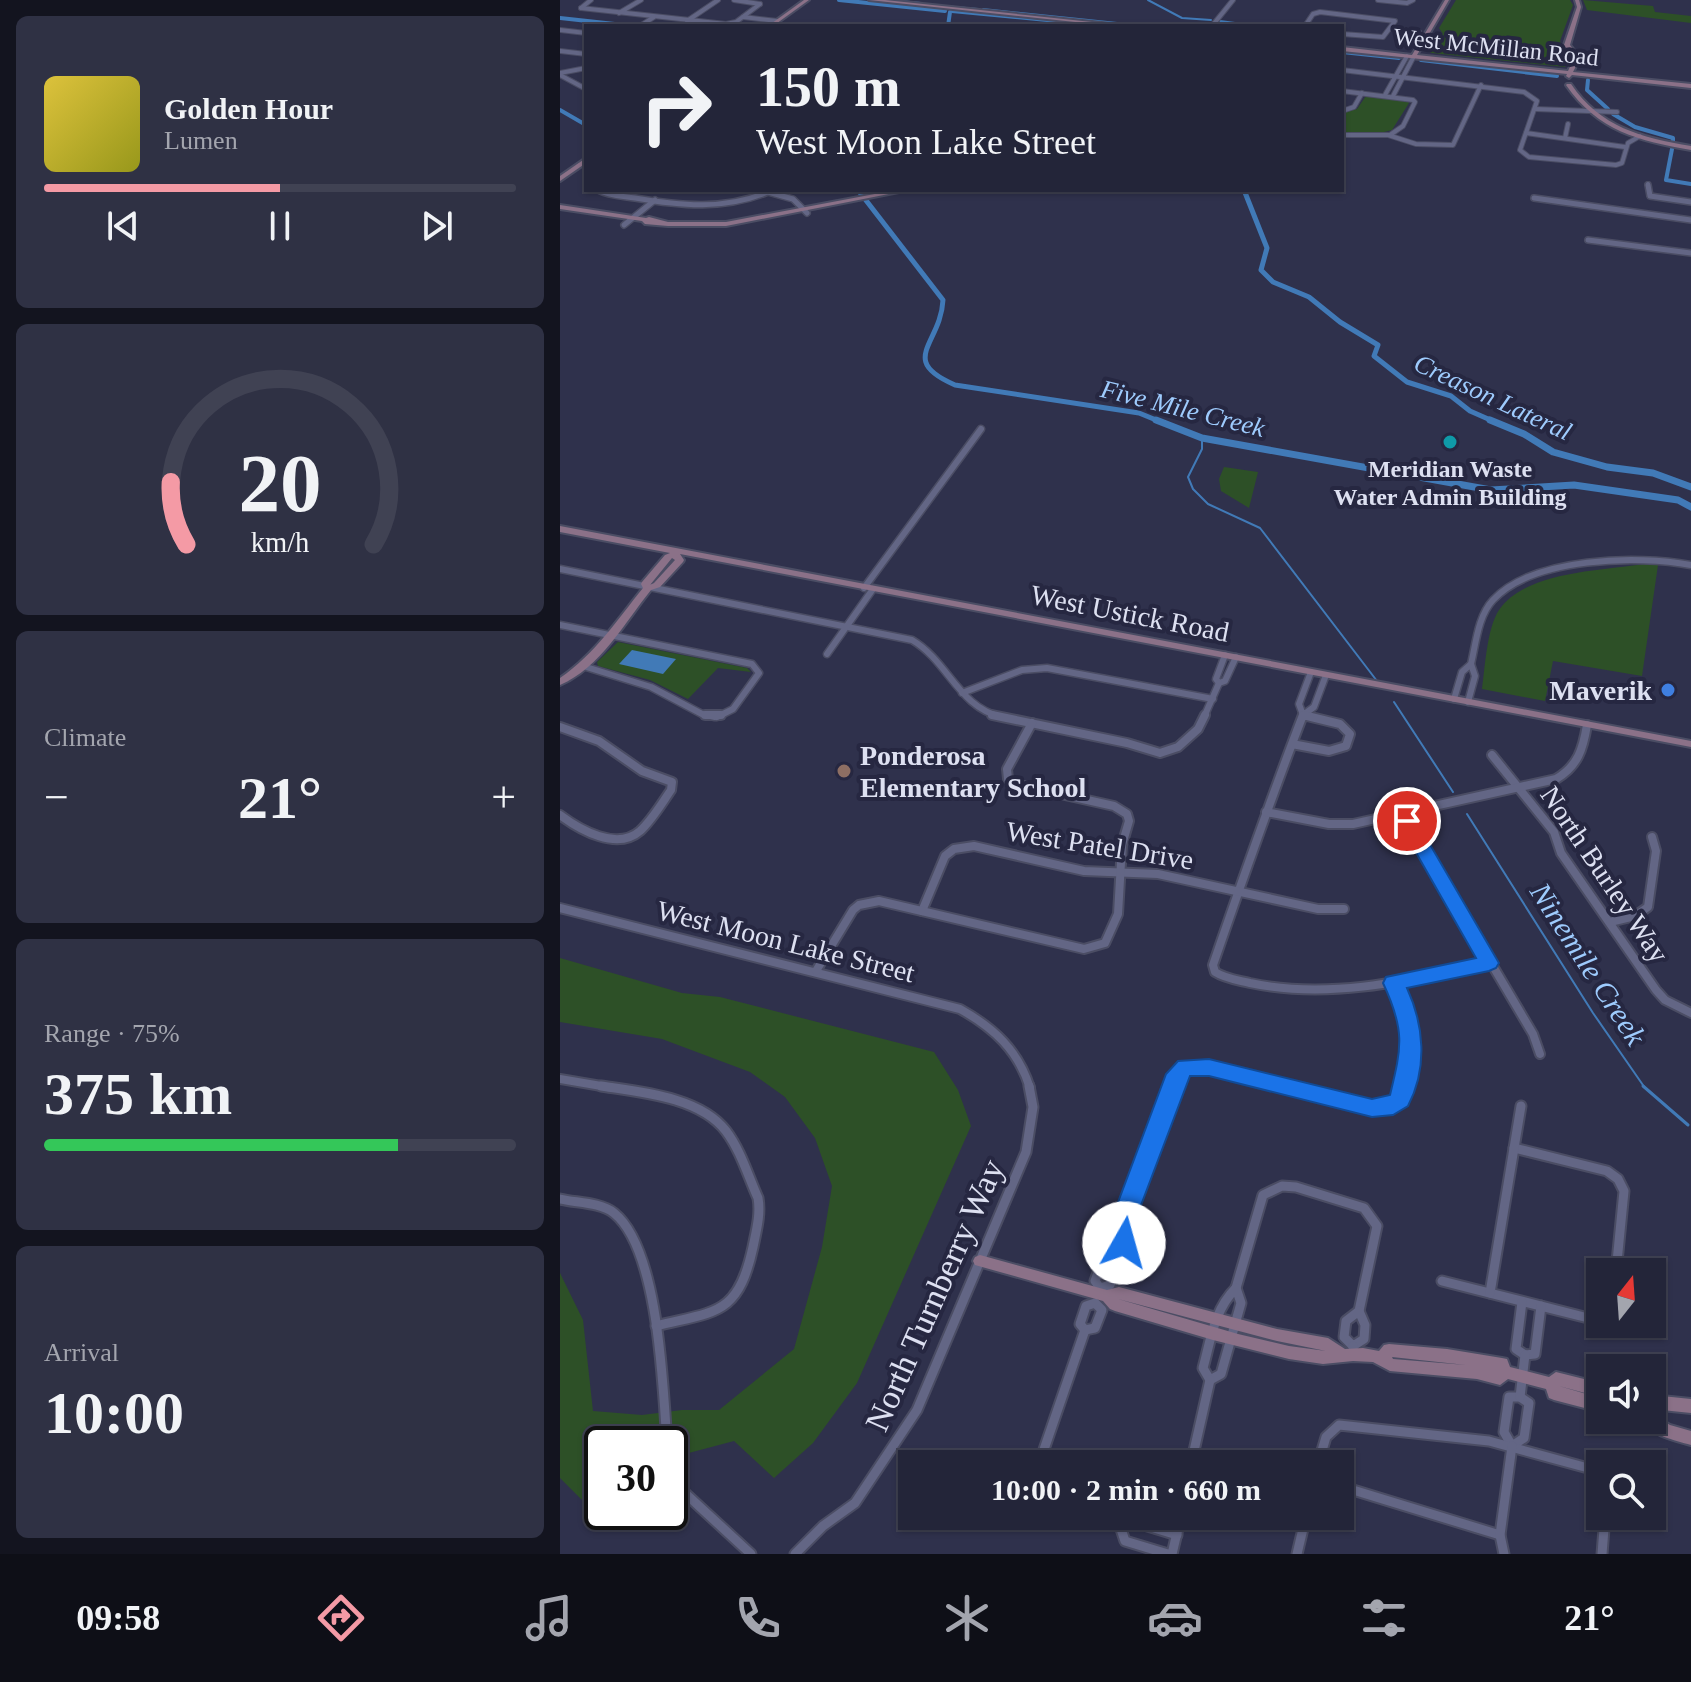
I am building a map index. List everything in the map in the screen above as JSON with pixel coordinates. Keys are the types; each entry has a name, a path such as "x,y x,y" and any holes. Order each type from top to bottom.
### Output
{"main road":[{"path":"773,24 807,0"},
{"path":"871,0 1108,24"},
{"path":"1414,56 1447,0"},
{"path":"1577,0 1579,7 1567,41 1577,58 1572,75 1566,79 1569,85 1594,111 1618,129 1691,148"},
{"path":"1407,56 1412,46 1421,42"},
{"name":"West McMillan Road","path":"1344,49 1691,85"},
{"path":"560,179 584,161"},
{"path":"560,209 622,221 726,224 894,192"},
{"name":"West Ustick Road","path":"560,529 677,554 1691,744"},
{"path":"560,682 583,666 613,636 648,588 645,584 653,573 668,557 677,554"},
{"path":"980,1261 1100,1295 1119,1293 1232,1331 1328,1344 1383,1357 1390,1365 1477,1372 1500,1378 1505,1372 1551,1384"},
{"path":"1551,1384 1556,1379 1586,1386"},
{"path":"1551,1384 1554,1393 1586,1401"},
{"path":"1666,1403 1691,1406"},
{"path":"1666,1430 1691,1438"}],"street":[{"path":"591,0 581,8 730,24 760,4 734,0"},
{"path":"619,13 641,0"},
{"path":"687,21 718,0"},
{"path":"1214,24 1233,0"},
{"path":"1378,0 1412,1"},
{"path":"1307,24 1317,13 1393,20 1391,29 1383,37 1344,34"},
{"path":"643,24 654,17"},
{"path":"743,17 777,21"},
{"path":"1391,29 1428,33"},
{"path":"560,30 584,33"},
{"path":"560,51 584,54"},
{"path":"1385,95 1407,56"},
{"path":"1393,96 1414,56"},
{"path":"560,74 584,68"},
{"path":"1344,70 1524,92 1537,101 1520,150 1526,155 1616,165 1622,163 1625,147 1640,136"},
{"path":"560,74 584,88"},
{"path":"1344,135 1388,135 1416,144 1453,145 1481,85"},
{"path":"1344,91 1413,100 1415,102 1403,126 1388,135"},
{"path":"1344,111 1354,107 1362,93"},
{"path":"1535,109 1617,112"},
{"path":"1565,138 1568,124"},
{"path":"1526,133 1625,147"},
{"path":"1648,184 1647,193 1650,196 1691,202"},
{"path":"609,192 711,206 746,201 768,192 793,199 805,210"},
{"path":"1534,198 1691,220"},
{"path":"632,219 655,200"},
{"path":"1588,240 1691,253"},
{"path":"827,654 847,627 868,588 981,429"},
{"path":"1468,702 1475,676 1471,664 1483,618 1498,595 1531,577 1618,560 1647,558 1691,565"},
{"path":"560,569 919,643 962,693 984,713 1127,743 1149,752 1160,753 1178,747 1198,729 1219,683 1216,679 1230,656"},
{"path":"560,625 758,668 759,673 733,709 724,715 702,714 651,687 583,666"},
{"path":"1454,699 1462,672 1471,664"},
{"path":"962,693 1022,670 1047,668 1213,699"},
{"path":"1303,715 1299,704 1311,672"},
{"path":"1326,675 1314,707 1303,715 1266,812 1213,965 1215,972 1223,977 1283,990 1332,992 1394,983 1489,963"},
{"path":"1292,744 1329,751 1346,746 1350,740 1350,734 1340,724 1303,715"},
{"path":"816,971 853,910 879,901 1084,949 1105,943 1118,914 1122,845 1129,821 1120,809 1020,785 1008,779 1007,769 1032,723"},
{"path":"1266,812 1341,825 1556,779 1576,766 1582,757 1587,725"},
{"path":"560,727 599,741 642,771 672,782 671,790 632,837 622,840 581,831 560,815"},
{"name":"North Burley Way","path":"1492,755 1554,832 1561,853 1656,990 1665,1000 1691,1013"},
{"path":"1403,814 1533,1034 1540,1054"},
{"path":"1610,922 1635,916 1648,907 1656,851 1652,837"},
{"name":"West Patel Drive","path":"922,911 945,856 954,849 974,846 1084,871 1158,874 1318,909 1344,909"},
{"name":"West Moon Lake Street","path":"560,908 948,1005 995,1030"},
{"path":"1085,1330 1080,1324 1086,1306 1110,1285 1124,1243 1120,1229 1177,1074 1185,1067 1196,1065 1372,1108 1393,1106 1404,1092 1412,1049 1408,1014 1394,983"},
{"name":"North Turnberry Way","path":"795,1554 823,1526 855,1503 917,1410 1026,1152 1034,1121 1033,1092 1025,1067 995,1030"},
{"path":"560,1079 680,1103 705,1113 727,1134 760,1208 742,1287 734,1299 710,1312 656,1326"},
{"path":"1490,1293 1521,1106"},
{"path":"1514,1148 1607,1171 1618,1179 1624,1191 1617,1258"},
{"path":"1194,1450 1210,1380 1203,1368 1223,1299 1236,1288 1263,1195 1282,1186 1353,1203 1372,1215 1377,1226 1359,1311 1365,1325 1364,1339 1349,1351 1344,1337 1346,1321 1359,1311"},
{"path":"560,1199 611,1211 628,1226 652,1295 665,1426"},
{"path":"1442,1281 1586,1317"},
{"path":"1210,1380 1221,1374 1241,1303 1236,1288"},
{"path":"1085,1330 1095,1328 1102,1310 1100,1295"},
{"path":"1522,1302 1516,1349 1525,1355 1535,1354 1541,1306"},
{"path":"1044,1450 1085,1330"},
{"path":"1520,1397 1525,1355"},
{"path":"1506,1553 1500,1535 1512,1446 1504,1432 1509,1397 1520,1397 1529,1403 1524,1438 1512,1446"},
{"path":"1321,1450 1328,1432 1339,1425 1356,1426 1432,1433 1512,1446 1586,1467"},
{"path":"1354,1490 1500,1535"},
{"path":"688,1496 751,1554"},
{"path":"1121,1530 1125,1541 1170,1554 1178,1530"},
{"path":"1161,1530 1177,1535"},
{"path":"1297,1554 1303,1530"},
{"path":"1602,1554 1604,1530"}],"green space":[{"path":"1456,0 1570,0 1573,5 1560,41 1568,57 1565,67 1425,50 1431,39 1443,34 1439,28"},
{"path":"1583,0 1653,6 1655,12 1691,16 1691,23 1587,10"},
{"path":"1366,96 1407,100 1409,103 1392,130 1372,135 1344,133 1344,112 1357,109"},
{"path":"1224,467 1258,472 1249,508 1221,491 1219,479"},
{"path":"1644,564 1658,565 1642,676 1553,661 1545,701 1482,689 1492,627 1499,610 1511,597 1545,580"},
{"path":"618,642 747,668 751,672 718,668 688,699 650,680 598,666 597,662"},
{"path":"560,958 682,993 720,997 934,1052 958,1090 971,1126 857,1383 813,1443 774,1478 734,1441 688,1453 688,1426 584,1426 584,1502 560,1478 560,1273 583,1320 593,1411 642,1415 719,1410 794,1349 822,1247 832,1186 815,1138 785,1097 750,1072 662,1039 560,1022"}],"water":[{"path":"632,650 676,659 663,674 619,664"}],"waterway":[{"name":"Creason Lateral","path":"839,0 945,11"},
{"name":"Creason Lateral","path":"890,0 921,3"},
{"path":"1148,0 1182,18 1211,20"},
{"name":"Creason Lateral","path":"920,4 978,9"},
{"path":"983,9 1127,24"},
{"path":"952,11 1088,24"},
{"name":"Creason Lateral","path":"948,24 950,12"},
{"path":"560,18 615,24"},
{"path":"1220,21 1235,23"},
{"path":"1344,52 1399,58"},
{"path":"1421,60 1557,76"},
{"path":"1588,80 1587,90 1608,109"},
{"name":"Five Mile Creek","path":"560,110 584,124"},
{"path":"1613,114 1635,127 1673,138 1673,142"},
{"path":"1672,149 1666,180 1691,184"},
{"name":"Five Mile Creek","path":"860,192 943,300 941,315 925,359 928,367 938,376 955,385 1139,413 1159,421"},
{"name":"Creason Lateral","path":"1245,192 1267,248 1261,270 1273,282 1309,297 1340,322 1378,345 1374,356 1407,382 1451,396 1470,411 1495,422"},
{"name":"Creason Lateral","path":"1490,420 1524,434 1553,452 1607,467 1653,473 1691,487"},
{"name":"Five Mile Creek","path":"1159,421 1202,438 1491,490 1574,485 1678,500 1691,507"},
{"name":"Ninemile Creek","path":"1202,438 1202,449 1188,477 1193,489 1208,504 1260,528 1377,681"},
{"name":"Ninemile Creek","path":"1394,702 1453,792"},
{"name":"Ninemile Creek","path":"1467,814 1593,1013 1645,1087"},
{"name":"Ninemile Creek","path":"1645,1087 1688,1125"}],"place":[{"name":"Meridian Waste Water Admin Building","path":"1450,442"},
{"name":"Maverik","path":"1668,690"},
{"name":"Ponderosa Elementary School","path":"844,771"}],"route":[{"path":"1124,1243 1120,1229 1177,1074 1185,1067 1209,1067 1372,1108 1393,1106 1400,1100 1412,1049 1408,1014 1394,983 1489,963 1407,821"}]}
